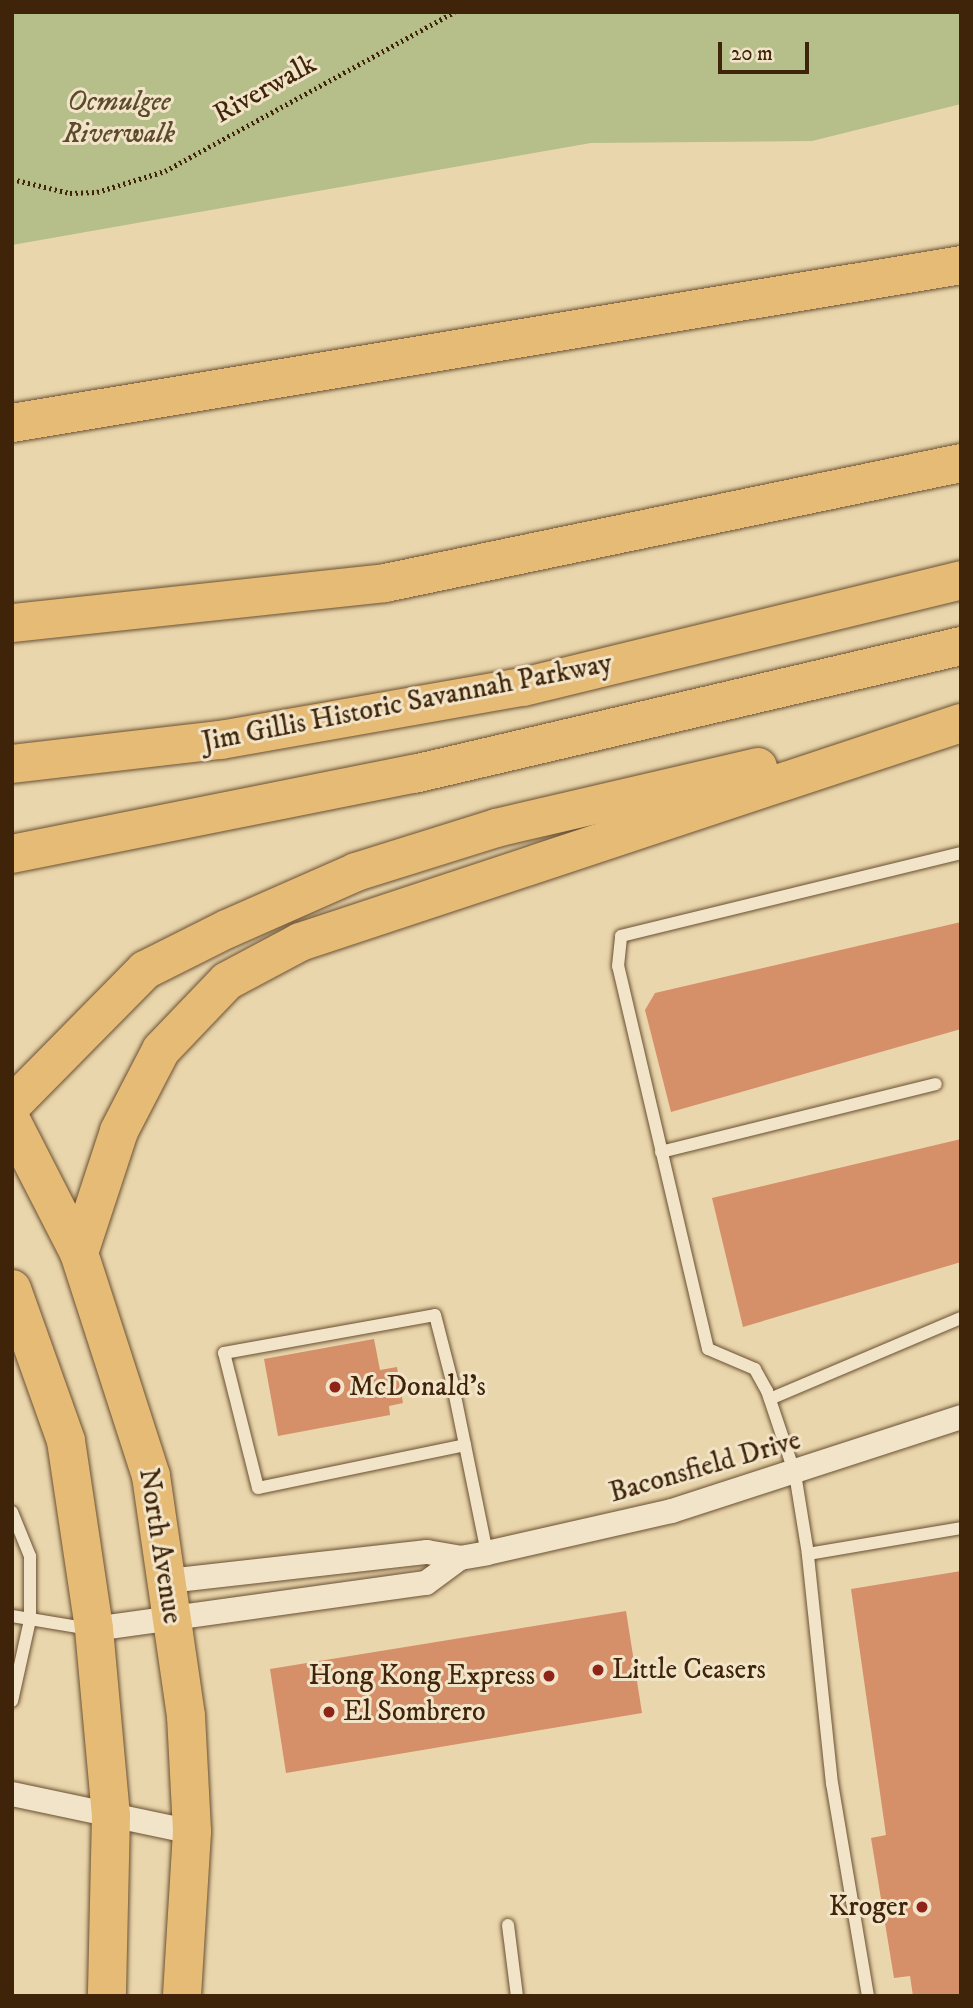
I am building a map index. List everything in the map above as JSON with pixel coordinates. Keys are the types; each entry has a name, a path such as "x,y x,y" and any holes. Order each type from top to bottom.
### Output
{"highway":[{"path":"12,423 961,265"},
{"path":"12,623 385,583 961,463"},
{"name":"Jim Gillis Historic Savannah Parkway","path":"12,764 221,740 523,687 961,580"},
{"path":"12,854 55,851 961,646"},
{"path":"79,1253 119,1131 161,1050 227,981 300,942 961,723"},
{"path":"12,1105 145,970 356,872 496,828 696,778 894,743"},
{"name":"North Avenue","path":"12,1122 79,1253 151,1476 169,1581 192,1832 182,1996"},
{"path":"12,1289 66,1440 94,1629 111,1815 107,1996"}],"street":[{"name":"Baconsfield Drive","path":"169,1581 427,1552 460,1558 487,1553 672,1511 795,1474 961,1417"},
{"name":"Baconsfield Drive","path":"94,1629 173,1622 426,1583 460,1558"},
{"path":"12,1794 192,1832"}],"lane":[{"path":"868,1996 832,1784 808,1554 795,1474 770,1399 755,1369 708,1349 618,966 621,936 961,853"},
{"path":"661,1152 936,1084"},
{"path":"465,1445 258,1488 224,1353 435,1315 465,1445 487,1553"},
{"path":"770,1399 961,1318"},
{"path":"12,1512 30,1556 30,1620 12,1701"},
{"path":"808,1554 961,1528"},
{"path":"12,1616 94,1629"},
{"path":"508,1925 517,1996"}],"path":[{"name":"Riverwalk","path":"12,179 70,193 153,176 454,12"}],"green space":[{"name":"Ocmulgee Riverwalk","path":"12,12 961,12 961,104 812,141 591,143 12,245"}],"building":[{"path":"961,922 961,1029 671,1112 645,1010 655,993"},
{"path":"961,1139 961,1262 743,1327 712,1198"},
{"name":"McDonald's","path":"374,1339 380,1370 397,1367 403,1403 389,1406 390,1415 278,1436 264,1359"},
{"name":"Kroger","path":"961,1571 961,1996 913,1996 910,1976 894,1978 871,1838 886,1835 851,1589"},
{"path":"626,1611 642,1713 286,1773 270,1669"}],"place":[{"name":"McDonald's","path":"335,1387"},
{"name":"Little Ceasers","path":"598,1670"},
{"name":"Hong Kong Express","path":"549,1676"},
{"name":"El Sombrero","path":"329,1712"},
{"name":"Kroger","path":"922,1907"}]}
